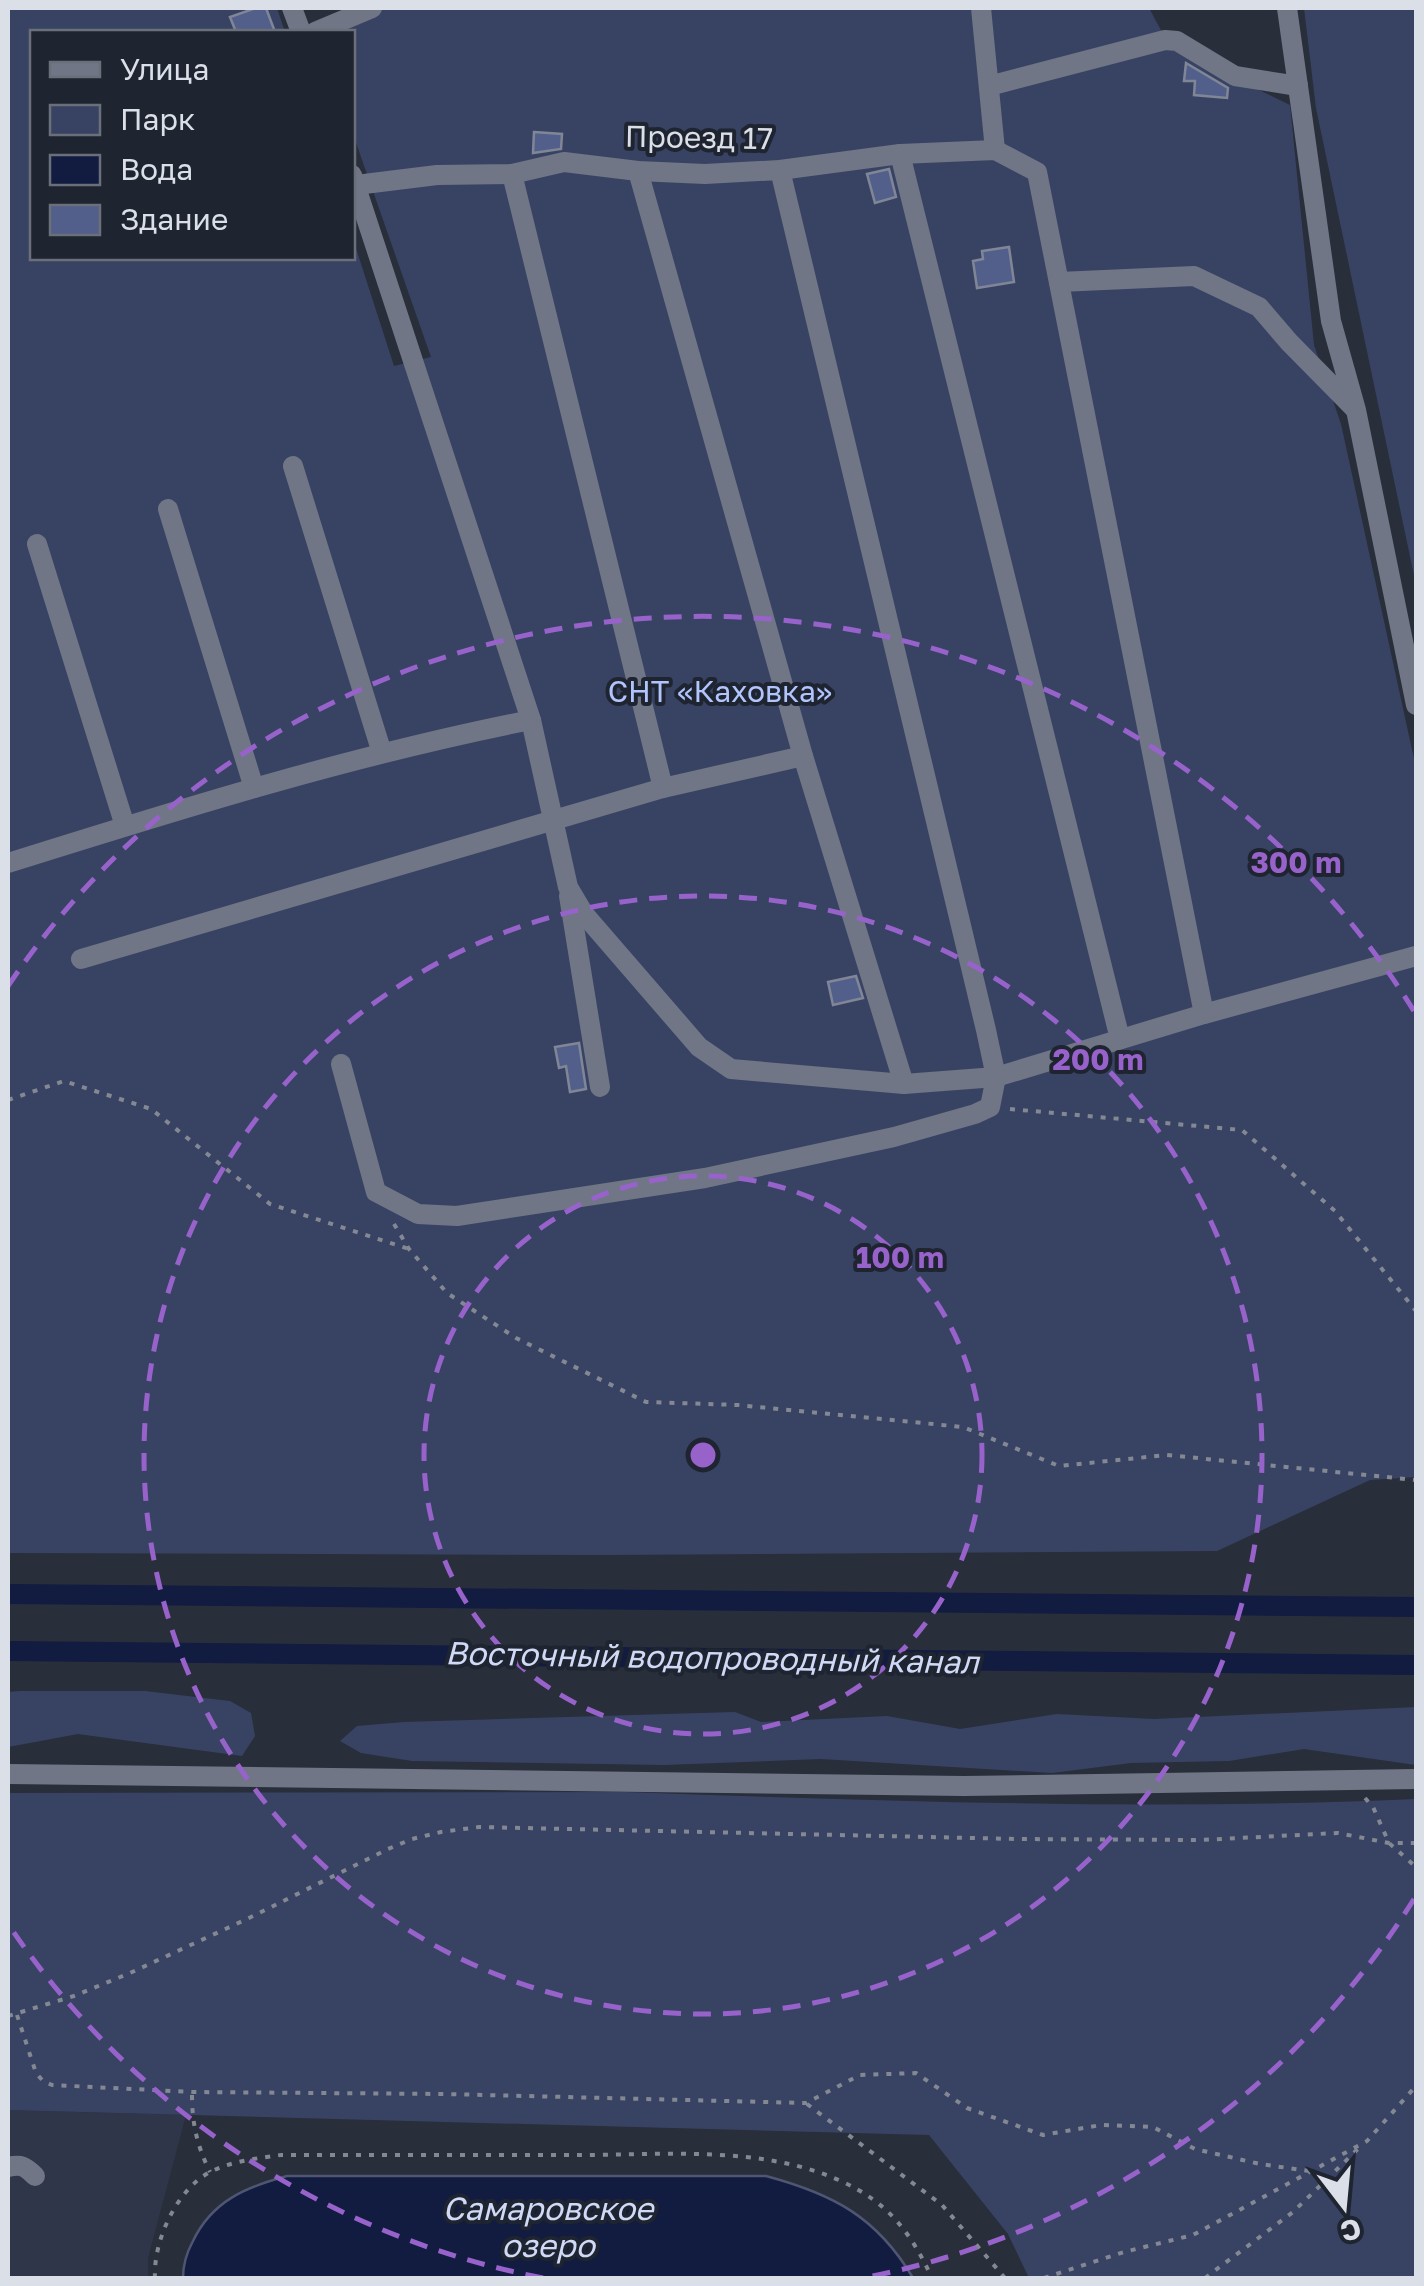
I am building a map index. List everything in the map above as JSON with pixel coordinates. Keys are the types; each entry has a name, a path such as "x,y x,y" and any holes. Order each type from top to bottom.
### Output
{"street":[{"path":"320,30 372,8"},
{"path":"981,8 995,150 1037,172 1204,1014"},
{"path":"1287,8 1330,321 1356,410 1416,706"},
{"path":"989,86 1165,40 1176,41 1235,76 1298,86"},
{"name":"Проезд 17","path":"355,180 512,174 564,162 705,174 780,170 900,154 995,150"},
{"path":"900,154 1120,1039"},
{"path":"341,1064 376,1192 418,1214 457,1216 705,1178 894,1136 990,1106 996,1077 986,1030 780,170"},
{"path":"638,171 803,756 904,1084"},
{"path":"512,174 664,788"},
{"path":"355,183 530,720 568,887 600,1087"},
{"path":"1059,282 1194,276 1259,308 1356,410"},
{"path":"292,466 382,753"},
{"path":"168,509 254,788"},
{"path":"37,544 125,826"},
{"path":"8,863 254,788 382,753 530,720"},
{"path":"81,959 664,788 803,756"},
{"path":"568,887 584,914 699,1047 731,1069 904,1084 996,1077 1416,956"},
{"path":"8,1774 964,1786 1416,1779"},
{"path":"8,2167 26,2166 35,2176"}],"path":[{"path":"8,1100 64,1081 151,1109 270,1204 409,1250"},
{"path":"990,1106 1242,1130 1335,1211 1416,1311"},
{"path":"392,1221 409,1250 448,1293 516,1338 646,1402 738,1405 963,1428 1059,1466 1167,1455 1416,1480"},
{"path":"1348,1780 1372,1807 1390,1843 1416,1867"},
{"path":"8,2016 74,1996 130,1973 412,1839 479,1827 1200,1840 1338,1834 1416,1843"},
{"path":"16,2014 36,2074 52,2085 192,2092 806,2103 860,2075 916,2074 967,2108 1042,2135 1102,2125 1153,2127 1195,2149 1309,2171"},
{"path":"1205,2278 1293,2212 1367,2141 1416,2086"},
{"path":"192,2092 194,2132 210,2172"},
{"path":"806,2103 942,2205 1005,2278"},
{"path":"1044,2278 1193,2235 1367,2141"},
{"path":"155,2278 157,2248 183,2197 210,2172 282,2154 679,2155 758,2159 820,2173 880,2204 900,2222 932,2278"}],"shaded area":[{"path":"8,2110 186,2115 148,2258 148,2278 8,2278"}],"green space":[{"name":"СНТ «Каховка»","path":"8,8 277,8 284,30 30,30 30,260 355,260 355,245 394,366 431,357 355,140 355,30 342,30 386,8 1149,8 1170,47 1290,105 1314,345 1341,424 1416,768 1416,1477 1370,1480 1217,1551 8,1553"},
{"path":"1304,8 1416,8 1416,585 1316,108"},
{"path":"145,1691 230,1701 251,1713 255,1736 242,1756 78,1734 8,1747 8,1692"},
{"path":"1416,1707 1416,1765 1304,1749 1229,1761 1131,1763 1052,1773 821,1759 664,1765 412,1761 361,1753 340,1741 357,1726 404,1722 735,1712 761,1722 887,1716 960,1729 1057,1714 1154,1719"},
{"path":"625,1792 1120,1804 1416,1799 1416,2278 1029,2278 1008,2234 929,2135 8,2110 8,1793"}],"water":[{"name":"Самаровское озеро","path":"287,2176 766,2176 812,2191 851,2211 884,2239 913,2278 183,2278 189,2250 201,2227 220,2206 244,2191"}],"building":[{"path":"266,8 274,30 235,30 230,17"},
{"path":"1186,63 1228,88 1227,98 1194,95 1195,81 1184,81"},
{"path":"534,132 562,134 561,149 533,153"},
{"path":"889,169 896,197 875,203 867,174"},
{"path":"1009,247 1014,282 977,288 973,261 983,259 982,251"},
{"path":"856,976 863,998 833,1005 828,982"},
{"path":"579,1043 586,1089 570,1092 566,1066 559,1068 555,1047"}],"waterway":[{"name":"Восточный водопроводный канал","path":"8,1594 1416,1607"},
{"name":"Восточный водопроводный канал","path":"8,1651 1416,1665"}]}
